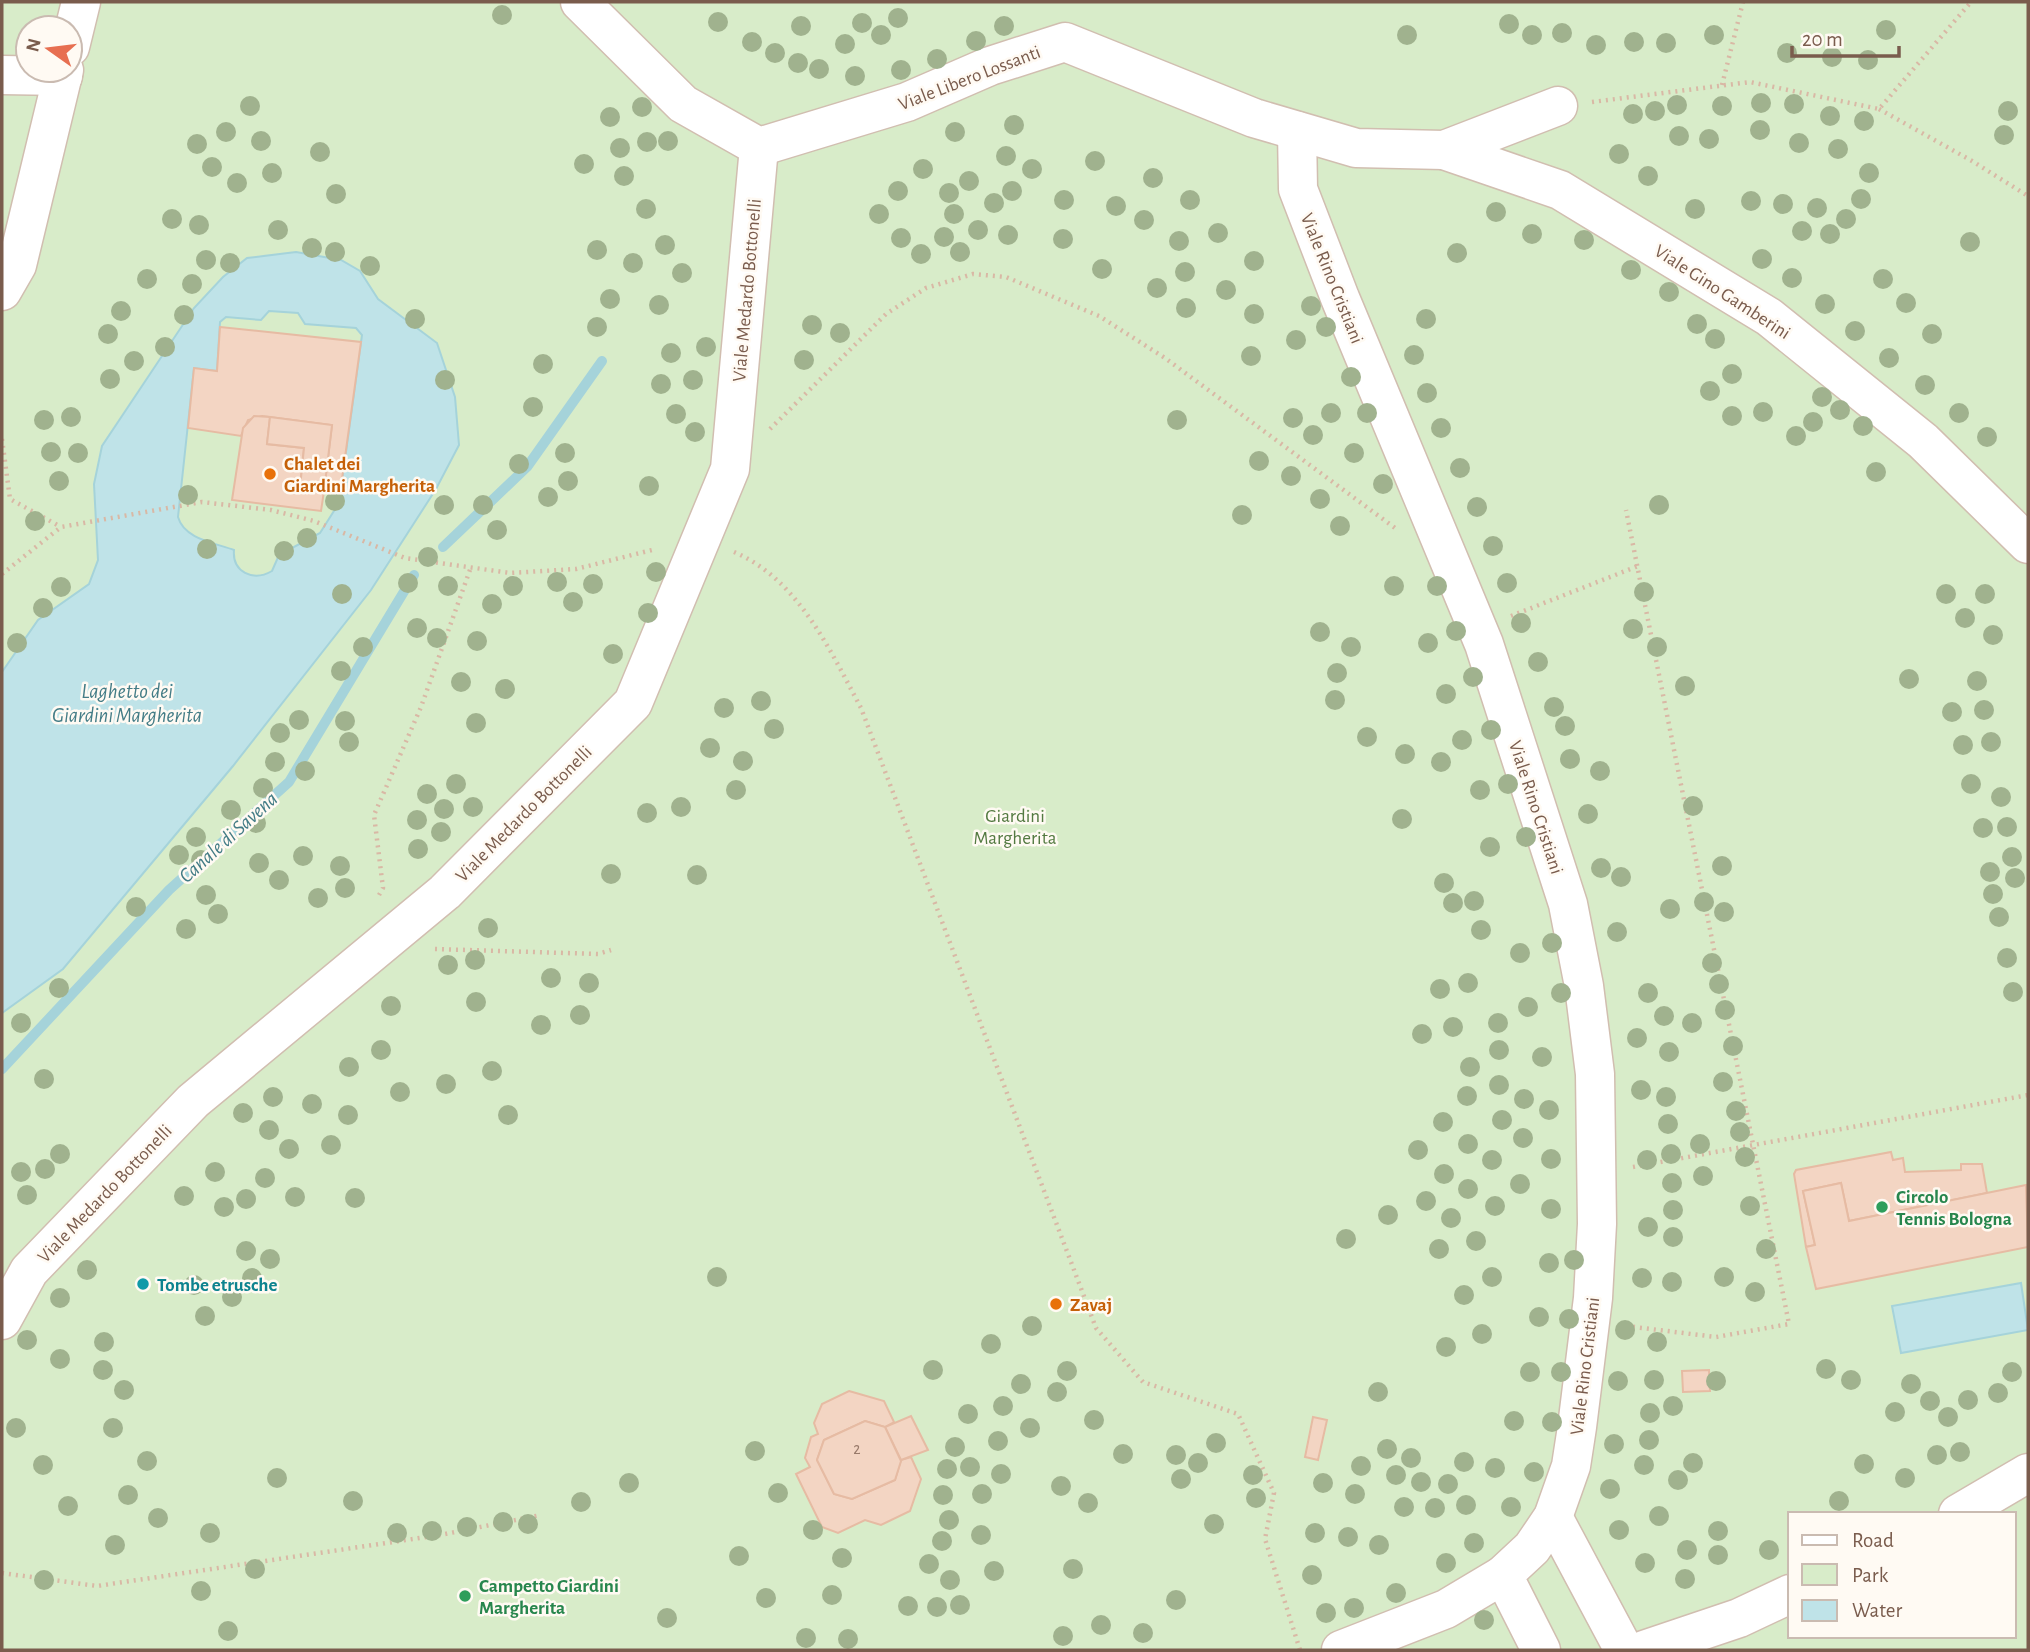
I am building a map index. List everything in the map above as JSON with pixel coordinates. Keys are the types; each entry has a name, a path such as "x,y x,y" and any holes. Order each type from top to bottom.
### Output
{"street":[{"path":"580,2 683,104 760,147"},
{"name":"Viale Libero Lossanti","path":"760,147 907,102 990,66 1065,42 1254,118 1356,148 1444,150 1558,106"},
{"path":"2,291 17,265 61,84"},
{"name":"Viale Rino Cristiani","path":"1297,131 1298,189 1340,298 1478,630 1568,904 1584,986 1595,1074 1596,1251 1590,1321 1571,1466 1553,1517 1532,1548 1503,1575 1446,1609 1341,1650"},
{"name":"Viale Medardo Bottonelli","path":"2,1320 29,1271 193,1101 445,892 633,703 730,469 760,147"},
{"name":"Viale Gino Gamberini","path":"1444,150 1560,190 1769,317 1923,441 2028,544"},
{"path":"1961,1512 2028,1473"},
{"path":"1553,1517 1624,1650"},
{"path":"1503,1575 1541,1650"},
{"path":"1644,1650 1739,1618 1788,1595"}],"path":[{"path":"1723,85 1743,2"},
{"path":"1879,109 1971,2"},
{"path":"1558,106 1750,82 1879,109 1961,154 2028,196"},
{"path":"769,430 886,314 926,288 973,274 1006,276 1099,316 1165,358 1398,530"},
{"path":"2,439 10,499 61,527"},
{"path":"2,574 61,527 202,502 271,510 314,521 405,558 510,573 576,569 701,539 767,569 811,621 861,708 1096,1328 1143,1382 1238,1414 1274,1493 1265,1539 1300,1650"},
{"path":"1590,1321 1716,1336 1789,1324 1626,510"},
{"path":"1478,630 1638,566"},
{"path":"377,899 383,888 374,815 421,707 471,567"},
{"path":"398,931 429,949 598,954 611,950"},
{"path":"1597,1161 1755,1145 2028,1095"},
{"path":"2,1573 97,1586 440,1535 541,1516"}],"green space":[{"name":"Giardini Margherita","path":"2,2 2028,2 2028,1650 2,1650"}],"water":[{"name":"Laghetto dei Giardini Margherita","path":"296,252 341,260 360,271 378,299 437,343 455,397 459,445 436,489 371,590 233,766 63,969 2,1013 2,672 38,620 89,584 98,560 94,484 102,446 194,308 223,277 247,258","holes":["269,311 298,313 305,324 356,328 362,335 339,503 320,533 279,555 272,571 251,575 236,564 234,550 193,535 181,524 178,517 194,368 217,371 220,322 226,317 261,320"]},
{"path":"2021,1283 2028,1330 1901,1353 1892,1306"}],"building":[{"path":"220,327 361,342 341,486 324,491 332,425 262,416 248,420 241,436 188,428 194,368 217,371"},
{"path":"254,416 270,417 267,444 304,448 300,488 324,491 321,511 232,500 243,428"},
{"path":"270,417 332,425 324,491 300,488 304,448 267,444"},
{"name":"Circolo Tennis Bologna","path":"1891,1152 1893,1160 1903,1158 1905,1172 1961,1170 1961,1164 1982,1164 1987,1193 1849,1221 1841,1183 1803,1191 1815,1245 1806,1247 1794,1174 1796,1170"},
{"path":"1841,1183 1849,1221 2026,1185 2028,1247 1816,1289 1806,1247 1815,1245 1803,1191"},
{"path":"1709,1370 1710,1391 1683,1392 1682,1371"},
{"path":"849,1391 884,1401 894,1422 885,1427 865,1421 824,1440 817,1460 834,1494 852,1499 895,1480 901,1460 911,1457 921,1479 910,1511 881,1525 865,1520 838,1533 822,1527 796,1474 810,1467 805,1458 811,1437 818,1434 814,1423 822,1404"},
{"path":"911,1416 928,1450 901,1460 885,1427"},
{"path":"1313,1417 1327,1420 1318,1460 1305,1457"},
{"path":"865,1421 885,1427 901,1461 895,1480 852,1499 834,1494 817,1460 824,1440"}],"waterway":[{"name":"Canale di Savena","path":"443,547 527,467 602,361"},
{"name":"Canale di Savena","path":"2,1069 169,890 289,782 414,575"}],"place":[{"name":"Chalet dei Giardini Margherita","path":"270,474"},
{"name":"Circolo Tennis Bologna","path":"1882,1207"},
{"name":"Tombe etrusche","path":"143,1284"},
{"name":"Zavaj","path":"1056,1304"},
{"name":"Campetto Giardini Margherita","path":"465,1596"}]}
